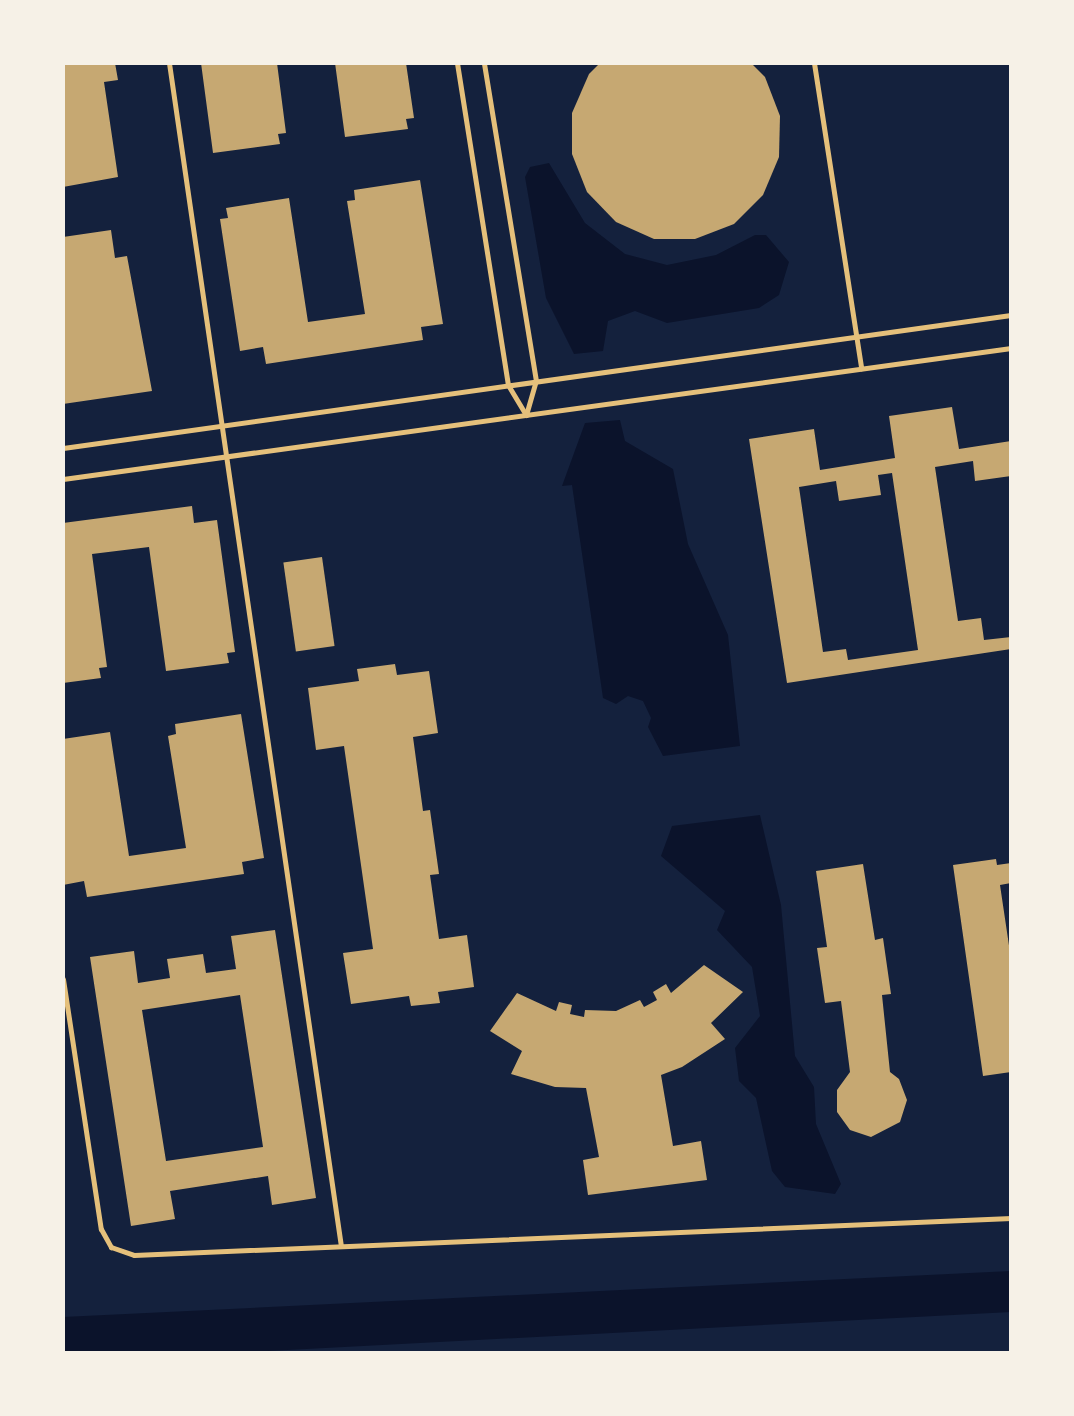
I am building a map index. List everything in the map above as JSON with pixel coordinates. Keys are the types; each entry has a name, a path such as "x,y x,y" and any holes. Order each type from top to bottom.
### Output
{"lane":[{"path":"169,63 229,456 341,1246"},
{"path":"457,63 508,385 526,415"},
{"path":"484,63 536,382 526,415"},
{"path":"814,63 861,368"},
{"path":"63,448 1011,314"},
{"path":"63,479 1011,348"},
{"path":"63,979 101,1229 111,1248 134,1255 1011,1218"}],"water":[{"path":"549,163 585,223 625,254 667,265 716,255 755,235 766,235 789,262 779,295 759,308 667,323 635,311 608,321 603,351 574,354 546,298 525,177 530,167"},
{"path":"620,420 625,441 673,469 688,544 728,635 740,746 663,756 648,727 651,718 643,701 628,696 616,704 603,698 572,485 562,486 585,423"},
{"path":"760,815 781,905 795,1056 814,1087 816,1124 841,1184 835,1194 785,1187 772,1171 756,1098 739,1081 735,1048 760,1016 752,967 717,930 725,911 661,856 672,826"},
{"path":"1011,1271 1011,1312 231,1353 63,1353 63,1317"}],"building":[{"path":"63,63 115,63 118,80 104,82 118,177 63,187"},
{"path":"201,63 277,63 286,133 278,134 280,144 213,153"},
{"path":"335,63 406,63 414,118 406,119 408,129 345,137"},
{"path":"600,63 751,63 765,77 780,116 779,157 763,195 734,224 695,239 654,239 616,222 587,192 572,154 572,113 589,74"},
{"path":"420,180 443,324 421,327 423,340 266,364 263,347 240,351 220,219 228,218 226,208 289,198 308,322 365,314 347,201 355,200 354,190"},
{"path":"111,230 115,258 127,256 152,391 63,404 63,237"},
{"path":"952,407 959,449 1011,441 1011,476 975,481 973,461 935,467 958,621 981,618 984,640 1011,637 1011,649 787,683 749,439 814,429 820,470 895,458 889,416","holes":["892,473 918,650 848,660 846,649 823,652 799,487 836,481 839,501 881,495 878,475"]},
{"path":"192,506 194,523 217,520 235,652 227,653 229,663 166,671 149,547 92,554 107,667 99,668 101,678 63,683 63,523"},
{"path":"322,557 335,646 296,652 283,562"},
{"path":"395,664 397,675 429,671 438,733 413,737 423,811 430,810 439,874 430,875 439,939 467,935 474,987 438,992 440,1003 411,1006 409,996 351,1004 343,953 373,949 344,746 316,750 308,688 359,681 357,669"},
{"path":"241,714 264,858 242,862 244,874 87,897 84,881 63,885 63,739 110,732 129,856 186,848 168,736 176,734 175,724"},
{"path":"996,859 997,865 1011,863 1011,883 1000,885 1011,959 1011,1072 983,1076 953,865"},
{"path":"863,864 875,940 883,938 891,994 882,995 890,1072 899,1079 907,1100 900,1122 871,1137 850,1130 837,1112 837,1090 850,1072 841,1001 825,1003 817,948 827,947 816,871"},
{"path":"275,930 316,1198 272,1205 268,1176 170,1191 175,1219 131,1226 90,957 134,951 138,983 170,978 167,959 203,954 206,973 236,969 231,936","holes":["240,995 263,1147 166,1161 142,1010"]},
{"path":"704,965 743,992 711,1023 725,1039 682,1067 661,1075 673,1146 701,1141 707,1180 588,1195 583,1160 599,1157 586,1088 555,1087 511,1074 522,1051 490,1031 517,993 556,1011 559,1002 572,1005 570,1014 584,1017 585,1010 616,1011 640,1000 644,1007 657,1000 653,992 666,984 671,993"}]}
